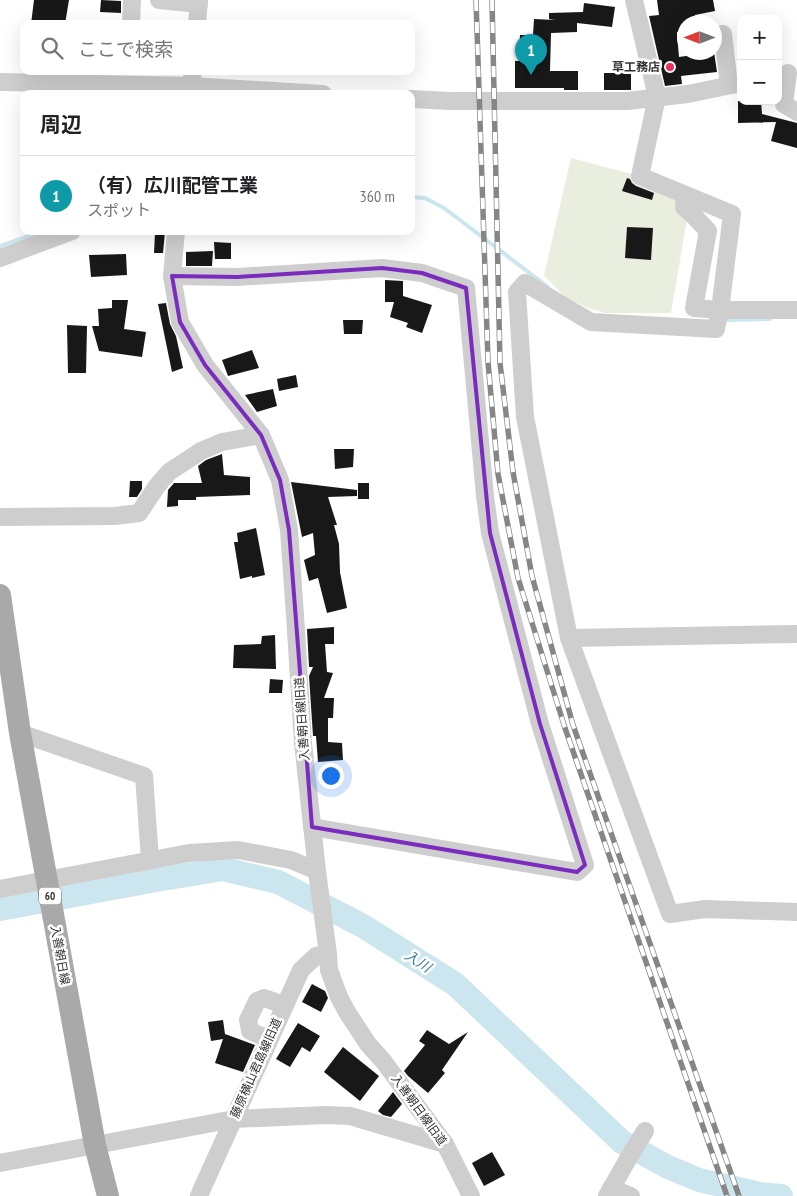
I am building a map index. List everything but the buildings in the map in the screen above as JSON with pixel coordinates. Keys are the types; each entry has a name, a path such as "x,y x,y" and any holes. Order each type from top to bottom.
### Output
{"main road":[{"name":"入善朝日線","path":"0,595 20,732 95,1145 108,1196"}],"street":[{"path":"131,20 132,0"},
{"path":"159,0 199,2 197,20"},
{"path":"634,0 657,97 640,176 732,214 716,329 591,322 525,283 517,292 525,417 569,638 670,914 705,909 797,912"},
{"path":"415,99 627,101 688,94 735,84 723,34"},
{"path":"788,73 784,104 797,112"},
{"path":"0,82 191,84 270,90"},
{"path":"685,195 684,207 708,232 694,308 797,310"},
{"path":"0,258 61,235"},
{"name":"入善朝日線旧道","path":"176,235 172,276 180,322 205,365 262,435 280,480 289,530 303,743 329,970 347,1012 368,1044 384,1062 445,1144 471,1196"},
{"path":"172,276 237,277 382,268 422,273 466,288 490,533 540,724 585,864 577,872 312,827"},
{"path":"0,517 115,516 139,513 169,472 202,451 222,442 262,435"},
{"path":"569,638 797,634"},
{"path":"20,732 144,776 150,860"},
{"path":"0,889 189,853 238,850 291,860 317,876"},
{"name":"藤原横山君島線旧道","path":"199,1196 301,970 316,956 328,954"},
{"path":"269,1039 250,1031 248,1020 257,1001 264,998 284,1005"},
{"path":"0,1163 234,1119 326,1115 350,1116 445,1144"},
{"path":"631,1196 609,1192 645,1131"}],"highlighted area":[{"path":"382,268 422,273 466,288 490,533 540,724 585,865 577,872 312,827 289,530 280,480 261,435 205,365 180,322 172,276 237,277"}],"shaded area":[{"path":"571,158 635,175 680,197 687,219 671,313 605,313 588,308 564,296 544,275"}],"waterway":[{"path":"415,197 425,198 444,208 548,287"},
{"path":"0,246 32,235"},
{"path":"722,320 770,319"},
{"name":"入川","path":"0,909 223,869 278,882 363,926 455,984 622,1142 668,1167 699,1180 760,1194 781,1196"}],"railway":[{"path":"476,0 488,362 498,474 518,578 565,728 727,1196"},
{"path":"492,0 500,363 513,472 532,576 573,725 739,1196"}],"place":[{"name":"草工務店","path":"670,67"},
{"name":"（有）広川配管工業","path":"531,75"}]}
